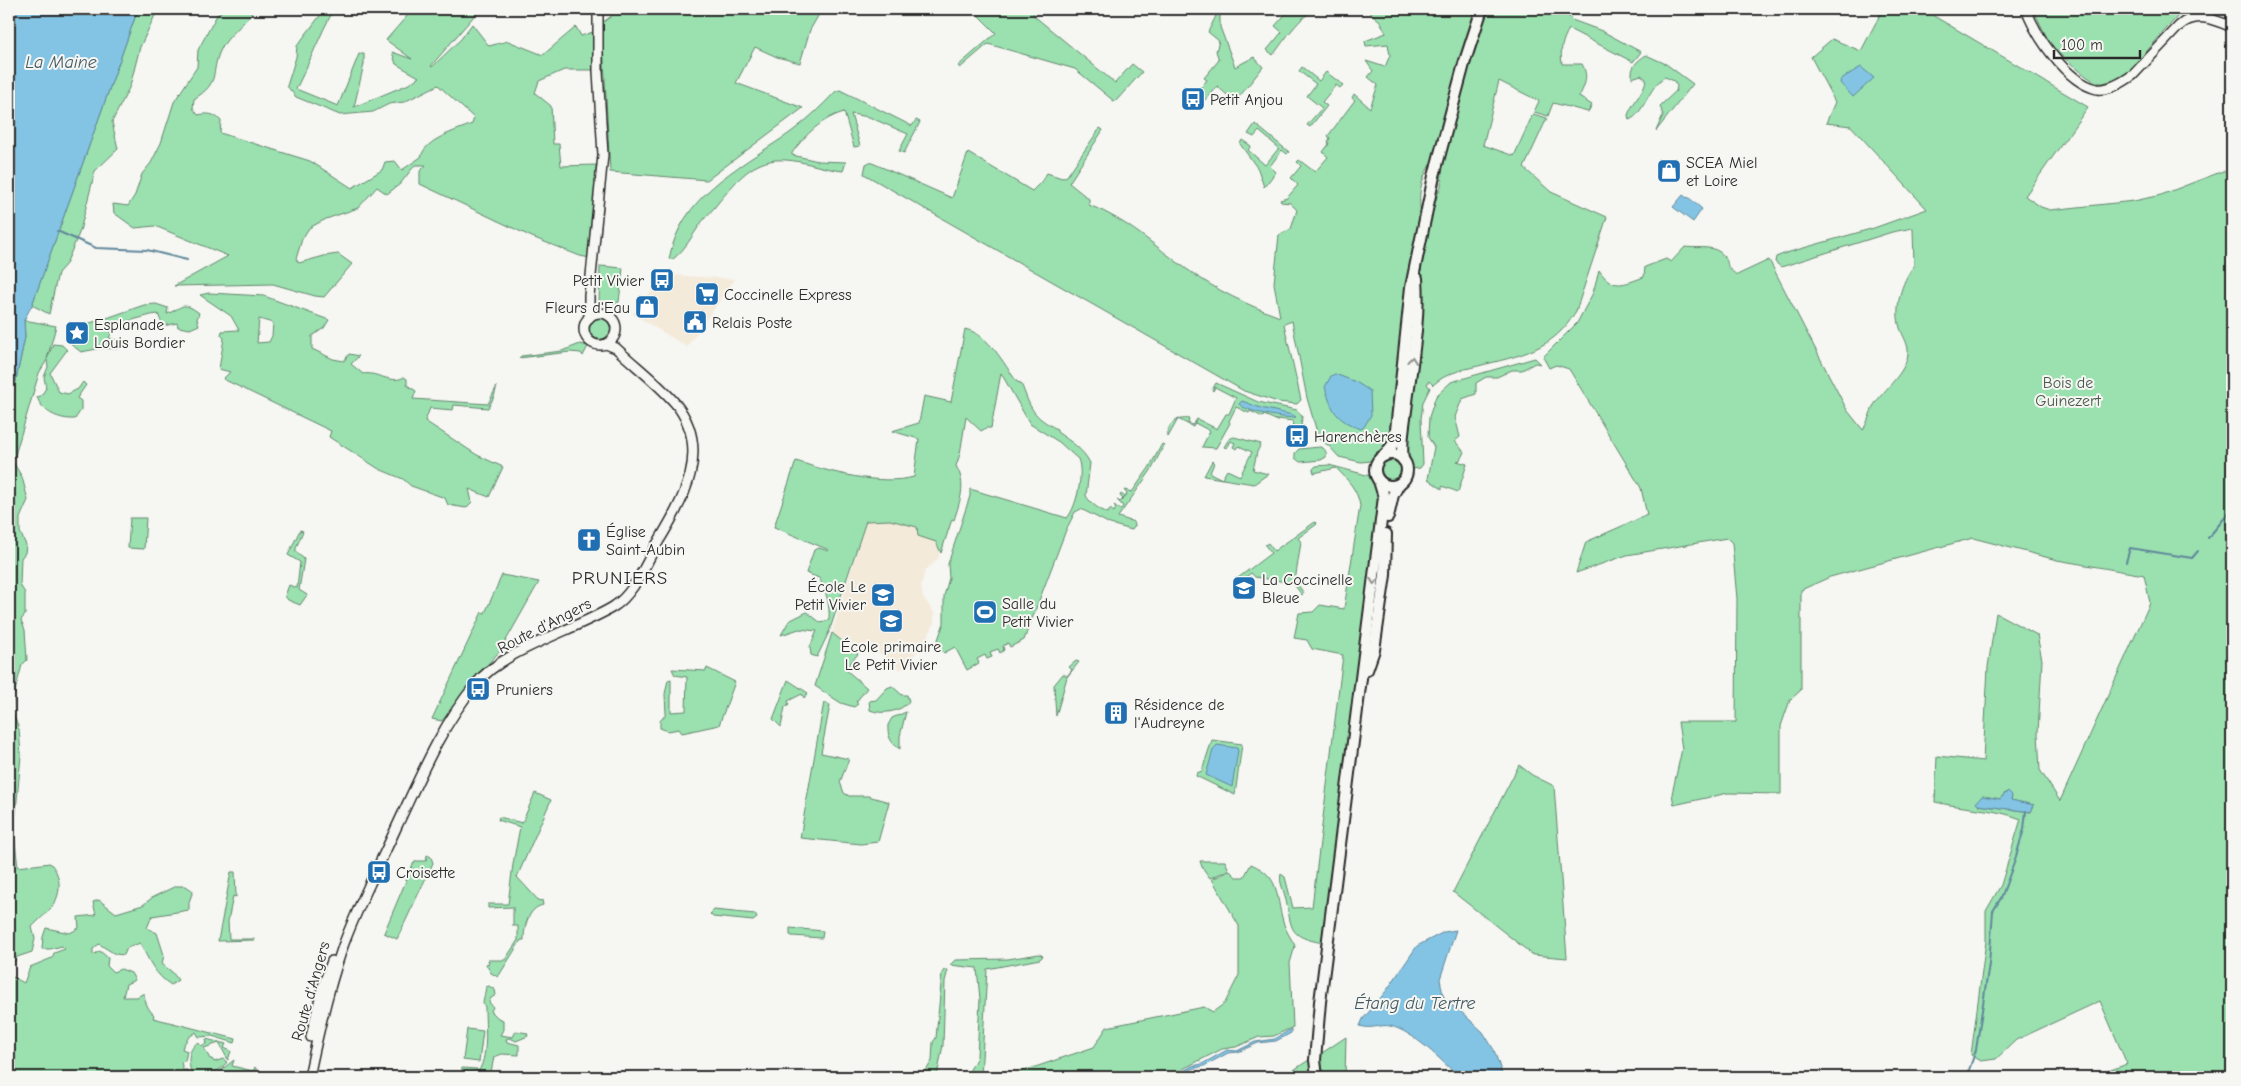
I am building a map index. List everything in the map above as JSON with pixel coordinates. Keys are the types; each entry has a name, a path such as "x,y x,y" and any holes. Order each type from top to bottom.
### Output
{"main road":[{"path":"1317,1077 1315,1060 1320,1002 1384,497 1375,469 1377,462 1394,443 1410,296 1417,270 1434,176 1464,64 1482,9"},
{"path":"1360,692 1374,650 1385,576 1385,540 1389,513 1398,484 1406,474 1401,449 1417,318 1417,270"},
{"path":"1384,456 1394,455 1403,460"},
{"path":"1379,481 1388,486 1398,484"}],"street":[{"path":"591,302 589,318 585,324 586,336 594,344 610,340 616,329 614,319 601,313 591,302 589,296 603,155 598,71 598,9"},
{"path":"2026,9 2051,54 2083,83 2097,89 2106,89 2132,75 2187,20 2204,17 2232,26"},
{"path":"589,318 601,313"},
{"name":"Route d'Angers","path":"309,1077 327,997 344,944 422,772 445,728 475,684 490,670 619,603 632,587 684,496 690,479 694,451 688,425 669,396 616,348 610,340"},
{"name":"Route d'Angers","path":"303,1077 322,989 338,942 413,777 436,734 445,728"}],"shaded area":[{"path":"669,275 735,279 687,347 633,314 638,304"},
{"name":"École Le Petit Vivier","path":"890,520 917,527 916,530 936,542 940,549 939,558 925,571 921,586 923,597 934,613 934,624 924,644 901,670 868,644 858,654 832,633 866,521"}],"green space":[{"path":"138,9 158,9 140,47 130,86 112,122 118,149 95,171 80,231 66,264 58,273 49,314 32,305"},
{"path":"225,9 254,9 223,45 211,82 208,88 194,99 193,108 198,115 210,114 216,116 221,121 220,133 310,161 352,188 382,170 385,162 395,161 402,170 421,157 428,145 472,124 474,118 438,85 404,102 389,104 373,112 340,115 296,97 287,86 296,57 297,46 325,9 334,9 296,89 338,106 359,54 364,54 364,64 354,107 409,84 419,77 396,64 392,52 412,59 386,40 413,9 480,9 432,67 461,39 472,24 489,46 508,41 543,55 576,27 581,36 593,32 595,70 564,70 539,81 535,93 551,106 553,144 559,144 561,166 596,165 590,258 580,256 532,237 420,184 420,171 426,165 415,165 400,184 387,194 377,187 358,208 326,219 309,228 302,239 296,259 299,263 338,254 352,264 324,297 273,284 174,286 228,256 155,226 135,228 114,213 113,204 128,206 135,195 142,174 151,163 161,143 174,102 197,67 198,50 217,15"},
{"path":"621,9 822,9 810,30 800,63 777,57 755,47 736,83 803,108 707,180 610,172 602,23"},
{"path":"977,9 1037,9 1033,15 1115,83 1132,64 1142,72 1115,102 1075,69 988,44 960,68 958,66 996,33 979,16"},
{"path":"1207,9 1220,9 1220,27 1235,67 1254,57 1263,67 1235,102 1217,86 1204,101 1198,96 1200,93 1198,91 1207,80 1204,78 1219,60 1216,51 1219,41 1208,32 1216,16"},
{"path":"1290,9 1317,9 1310,12 1298,23 1273,55 1267,50 1282,32 1275,26"},
{"path":"1366,9 1454,9 1462,16 1455,9 1479,9 1434,159 1421,185 1421,213 1393,437 1381,453 1371,461 1361,462 1339,457 1319,439 1307,398 1292,321 1284,324 1301,400 1297,404 1278,402 1244,391 864,174 866,164 870,162 952,198 968,153 1032,191 1047,173 1062,178 1067,176 1100,128 1103,130 1069,183 1089,199 1089,205 1116,218 1210,284 1244,302 1280,317 1274,283 1279,235 1291,229 1297,210 1290,203 1281,202 1280,200 1287,198 1298,185 1291,178 1301,166 1297,162 1299,160 1315,172 1328,157 1323,152 1329,144 1330,138 1328,136 1355,100 1352,98 1354,94 1370,108 1378,85 1368,77 1373,71 1366,61 1385,67 1390,55 1388,44 1366,46 1365,41 1386,33 1380,21"},
{"path":"1486,9 1571,9 1569,17 1572,20 1602,31 1641,52 1633,62 1569,29 1562,46 1562,64 1582,64 1585,80 1579,97 1592,105 1588,112 1553,103 1548,116 1534,112 1539,101 1499,81 1483,145 1514,156 1533,114 1547,118 1524,168 1551,192 1607,217 1576,311 1557,335 1534,349 1508,359 1454,372 1433,385 1429,381 1427,384 1430,388 1423,402 1421,419 1423,464 1420,468 1412,469 1405,456 1423,251 1430,215 1441,186 1443,157 1451,123"},
{"name":"Bois de Guinezert","path":"1883,9 1922,9 2088,107 2025,196 2041,207 2050,210 2134,201 2161,195 2223,171 2232,171 2232,1077 2092,1077 2127,1064 2100,1001 2016,1040 1996,1059 1981,1061 1971,1055 1986,941 1986,911 2001,885 2021,819 2011,815 1935,802 1937,756 1983,761 1988,667 1996,613 2037,635 2042,660 2038,733 2040,770 2060,801 2150,603 2144,575 2057,560 1973,538 1830,577 1801,590 1801,690 1790,700 1781,726 1781,794 1728,793 1674,805 1672,794 1682,749 1678,722 1736,722 1737,599 1732,543 1727,538 1627,555 1576,573 1586,542 1647,515 1641,488 1569,369 1556,365 1549,368 1543,357 1577,323 1593,293 1599,270 1609,281 1619,284 1625,283 1644,277 1645,267 1666,259 1671,262 1685,247 1711,248 1720,252 1729,267 1737,275 1769,260 1847,410 1863,430 1874,405 1903,368 1908,350 1898,320 1898,304 1902,287 1914,266 1913,228 1892,232 1781,267 1775,262 1776,257 1786,253 1874,228 1927,209 1851,126 1826,123 1835,102 1811,57 1832,39 1861,51","holes":["2006,792 2012,797 2010,800 2034,805 2031,812 1978,805 1983,796 2000,799"]},
{"path":"2033,9 2184,9 2123,78 2097,83 2052,48"},
{"path":"1646,55 1666,64 1693,84 1656,131 1663,115 1660,106 1676,91 1677,86 1674,81 1665,77 1659,81 1639,112 1629,120 1628,115 1646,79 1641,75 1632,78 1632,70 1637,62"},
{"path":"1302,67 1319,81 1326,72 1343,85 1340,88 1336,85 1322,102 1327,106 1310,127 1307,125 1322,108 1307,96 1316,84 1299,71"},
{"path":"840,90 912,126 916,120 920,122 904,153 899,151 908,134 869,117 851,114 860,146 854,147 844,112 828,118 808,134 792,155 818,161 846,162 843,171 784,160 765,162 757,166 736,182 703,220 688,243 673,259 669,259 675,237 685,218 713,187 747,161 791,132 811,116 836,91"},
{"path":"1255,124 1289,152 1287,154 1282,150 1270,166 1276,172 1264,187 1258,169 1240,144 1242,140 1251,146 1248,150 1265,165 1279,148 1259,131 1254,137 1248,134"},
{"path":"600,266 623,268 619,302 612,306 607,303 599,303"},
{"path":"209,293 264,296 329,320 324,328 312,336 312,349 333,359 344,361 349,354 359,356 351,364 363,374 373,374 389,379 404,377 407,379 407,385 416,391 413,399 488,404 497,386 488,408 454,405 453,410 430,408 425,421 477,455 503,467 489,497 469,489 472,502 466,508 448,505 445,498 411,486 403,479 379,469 329,437 331,431 223,379 230,372 219,369 224,338 221,335 222,331 239,330 231,316 200,295","holes":["259,319 273,323 272,336 269,342 257,343"]},
{"path":"156,304 168,308 167,314 182,306 189,307 199,313 197,319 199,325 190,329 178,327 177,323 163,326 158,314 151,315 110,326 111,334 109,338 120,341 118,349 102,348 81,352 72,345 70,337 74,329 79,326 144,305"},
{"path":"600,317 609,320 612,329 609,338 600,341 591,338 588,329 591,320"},
{"path":"24,320 56,326 47,359 53,344 62,345 67,350 50,373 59,392 68,394 78,389 83,382 86,385 77,398 81,401 81,410 75,419 63,418 47,411 37,397 41,396 46,388 44,377 48,367 47,360 39,373 13,462 22,477 28,500 20,518 20,532 26,545 25,553 21,558 20,585 25,593 25,615 21,620 25,630 27,660 22,665 13,698 12,711 19,729 21,755 14,834 18,867 50,863 56,871 59,880 59,890 54,904 32,927 35,939 32,952 17,957 9,973 9,413 25,337"},
{"path":"965,329 974,332 989,343 1017,382 1021,383 1030,406 1037,416 1057,429 1057,432 1076,446 1087,458 1090,463 1086,496 1099,508 1108,513 1110,509 1114,512 1116,508 1114,505 1121,510 1123,506 1117,500 1120,502 1123,499 1120,496 1121,494 1125,497 1127,494 1124,490 1132,492 1149,468 1162,444 1164,445 1152,469 1118,517 1134,522 1135,526 1132,530 1110,524 1081,509 1075,512 1066,530 1024,640 1010,647 1008,643 1003,646 1004,650 1000,653 998,649 990,652 992,657 987,659 985,655 977,659 979,663 967,670 955,647 944,653 936,645 944,623 944,596 949,578 948,564 970,496 970,489 1067,518 1074,506 1078,490 1080,465 1078,459 1059,442 1030,424 1001,373 991,428 981,431 966,417 960,454 956,466 962,486 960,499 941,553 936,542 918,536 917,527 890,520 866,521 829,632 817,657 811,655 810,647 817,631 799,629 781,635 789,621 807,612 821,623 829,620 826,593 819,578 806,573 814,550 819,548 829,550 774,527 796,461 870,479 886,480 914,477 919,439 892,431 919,423 924,396 951,402"},
{"path":"580,344 588,346 583,356 581,353 570,352 519,358 521,356 562,351"},
{"path":"1535,358 1541,364 1535,363 1522,370 1512,370 1497,377 1486,377 1476,383 1476,394 1462,399 1455,417 1460,437 1455,441 1464,452 1460,460 1457,461 1467,464 1458,492 1442,486 1442,489 1428,479 1434,447 1428,437 1429,417 1436,396 1451,382"},
{"path":"1216,383 1258,402 1297,410 1302,416 1301,427 1290,443 1293,421 1278,419 1278,421 1250,411 1249,413 1236,407 1229,421 1230,423 1216,448 1202,447 1210,431 1195,423 1193,427 1179,420 1189,419 1188,423 1193,425 1197,419 1217,429 1226,414 1229,414 1236,398 1215,387 1213,391"},
{"path":"1177,420 1168,437 1169,428"},
{"path":"1234,437 1261,444 1253,470 1268,474 1254,484 1222,479 1227,470 1240,476 1252,452 1239,446 1237,449 1233,447 1235,443 1231,441 1227,448 1224,447 1229,439"},
{"path":"1320,447 1326,453 1326,457 1321,460 1300,462 1295,458 1295,453 1299,449"},
{"path":"1390,458 1398,462 1402,470 1398,478 1390,482 1382,478 1378,470 1382,462"},
{"path":"1212,461 1214,463 1210,473 1222,479 1204,476"},
{"path":"1329,465 1370,476 1380,488 1323,943 1303,937 1293,929 1281,882 1281,874 1285,877 1293,908 1312,907 1343,655 1312,649 1307,640 1294,638 1299,613 1313,612 1320,605 1344,609 1360,506 1354,490 1336,468 1314,473 1313,469 1316,466"},
{"path":"130,518 146,518 144,549 128,548"},
{"path":"1315,522 1317,524 1298,538 1301,542 1295,581 1304,593 1302,595 1293,583 1255,577 1251,573 1236,584 1234,581 1271,553 1265,545 1268,543 1274,551"},
{"path":"300,530 303,531 296,552 304,559 299,590 307,595 300,605 288,600 285,596 289,585 297,588 300,562 288,555"},
{"path":"502,575 539,582 500,651 475,678 442,721 432,719 482,612 485,613"},
{"path":"832,633 858,654 845,669 867,688 856,702 858,704 854,707 841,703 815,686"},
{"path":"1076,661 1079,662 1067,677 1056,716 1054,685 1063,674 1067,676 1072,670 1069,667"},
{"path":"707,668 735,682 719,725 682,733 679,729 668,731 660,728 660,721 666,714 665,694 668,680 671,679 671,712 686,711 687,677 675,675 672,669 706,671"},
{"path":"788,680 808,693 804,698 802,694 788,701 789,704 785,707 781,727 773,719"},
{"path":"892,686 902,695 907,695 909,701 906,705 891,712 875,712 870,710 869,701 876,700 887,688"},
{"path":"824,702 830,705 821,753 849,759 840,782 844,793 849,796 868,796 889,802 878,842 861,844 800,838"},
{"path":"906,712 900,736 900,749 890,739 888,725 892,718"},
{"path":"1212,740 1242,744 1235,795 1196,776 1197,773 1202,771"},
{"path":"1519,765 1532,775 1554,786 1567,958 1533,955 1453,892"},
{"path":"535,793 551,800 517,877 539,901 542,900 543,905 530,914 526,924 524,940 521,940 498,977 491,973 486,964 489,963 488,960 505,960 518,940 518,926 513,926 513,907 488,908 488,904 508,904 520,827 498,820 499,817 522,823"},
{"path":"427,855 431,857 433,863 397,939 384,933 413,864 416,861 426,861"},
{"path":"1200,861 1225,861 1229,870 1210,878"},
{"path":"1251,864 1261,869 1272,881 1284,924 1295,946 1290,963 1293,1027 1274,1036 1259,1037 1236,1047 1222,1049 1167,1077 1006,1077 1094,1047 1107,1027 1204,1007 1213,1012 1225,1003 1239,975 1239,926 1212,879 1230,871 1236,877 1244,877"},
{"path":"231,872 235,872 236,897 233,896 228,921 229,939 254,940 218,941"},
{"path":"176,886 186,886 193,891 189,902 189,910 152,916 147,928 157,933 164,955 162,964 178,980 171,985 165,981 152,966 140,943 127,948 124,955 115,954 99,944 93,949 93,955 100,951 108,958 107,966 113,972 121,969 131,973 135,980 126,984 123,997 137,997 144,993 147,1005 154,1015 153,1018 236,1039 235,1043 212,1036 199,1037 196,1032 188,1038 182,1049 187,1051 185,1061 181,1062 183,1070 187,1070 189,1077 9,1077 9,975 24,983 30,967 52,958 54,953 65,949 62,946 42,949 46,928 70,933 79,928 78,917 96,915 93,902 99,900 116,913 143,905 153,897"},
{"path":"714,910 755,914 757,918 753,921 713,917 710,914"},
{"path":"790,928 823,931 822,938 792,936 790,935"},
{"path":"1039,954 1043,956 1040,959 987,969 981,1077 966,1077 977,1057 980,999 977,968 950,965 955,960 1008,959"},
{"path":"944,970 948,970 945,981 943,1045 937,1076 922,1077 932,1061 942,973"},
{"path":"489,986 495,990 496,995 489,1002 493,1007 491,1011 503,1020 503,1030 500,1035 513,1037 516,1031 527,1033 528,1036 516,1041 510,1038 506,1039 507,1042 519,1045 519,1055 502,1054 494,1057 490,1077 461,1077 462,1068 477,1069 477,1073 481,1067 485,1051 486,1033 485,1007 483,1003 486,987"},
{"path":"467,1029 483,1031 479,1062 463,1060"},
{"path":"1346,1037 1345,1077 1320,1077 1319,1055"},
{"path":"206,1039 226,1044 224,1048 231,1051 228,1060 219,1043 204,1048 210,1059 214,1062 223,1059 227,1062 221,1069 212,1073 193,1077 189,1063 191,1050 198,1042 201,1046 207,1043"},
{"path":"1312,1058 1313,1077 1283,1077"},
{"path":"234,1060 232,1066 253,1071 255,1067 257,1070 248,1077 241,1074 223,1077 219,1072"}],"water":[{"name":"La Maine","path":"9,9 138,9 32,305 24,320 25,337 9,413"},
{"path":"1861,67 1874,78 1853,97 1840,83 1841,79"},
{"path":"1683,195 1702,209 1693,222 1673,207"},
{"path":"1335,374 1356,382 1370,391 1371,415 1361,429 1340,418 1330,402 1325,387 1331,376"},
{"path":"1242,401 1296,417 1275,416 1257,412 1243,407 1239,404"},
{"path":"1217,745 1237,748 1232,787 1206,775 1213,750"},
{"path":"2008,791 2012,795 2011,800 2034,805 2031,812 1978,805 1976,803 1982,796 2000,799"},
{"name":"Étang du Tertre","path":"1456,930 1440,979 1443,995 1448,1003 1458,1009 1483,1032 1494,1050 1503,1077 1459,1077 1427,1047 1399,1029 1390,1026 1360,1026 1363,1019 1387,990 1417,946 1444,932"},
{"path":"1291,1029 1291,1033 1276,1041 1258,1043 1238,1052 1228,1053 1204,1066 1192,1069 1178,1077 1173,1077 1227,1050 1237,1051 1255,1042 1275,1039"}],"waterway":[{"path":"57,231 96,248 147,250 187,260"},
{"path":"2208,538 2232,509"},
{"path":"2126,562 2130,548 2192,558 2198,551"},
{"path":"1961,1077 1969,1070 1976,1050 1989,964 1993,911 2001,898 2014,863 2024,829 2026,811"}],"place":[{"name":"Petit Anjou","path":"1193,99"},
{"name":"SCEA Miel et Loire","path":"1669,171"},
{"name":"Petit Vivier","path":"662,280"},
{"name":"Coccinelle Express","path":"707,294"},
{"name":"Fleurs d'Eau","path":"647,307"},
{"name":"Relais Poste","path":"695,322"},
{"name":"Esplanade Louis Bordier","path":"77,333"},
{"name":"Harenchères","path":"1297,436"},
{"name":"Église Saint-Aubin","path":"589,540"},
{"name":"La Coccinelle Bleue","path":"1244,588"},
{"name":"École Le Petit Vivier","path":"883,595"},
{"name":"Salle du Petit Vivier","path":"985,612"},
{"name":"École primaire Le Petit Vivier","path":"891,621"},
{"name":"Pruniers","path":"478,689"},
{"name":"Résidence de l'Audreyne","path":"1116,713"},
{"name":"Croisette","path":"379,872"}],"district":[{"name":"PRUNIERS","path":"620,577"}]}
